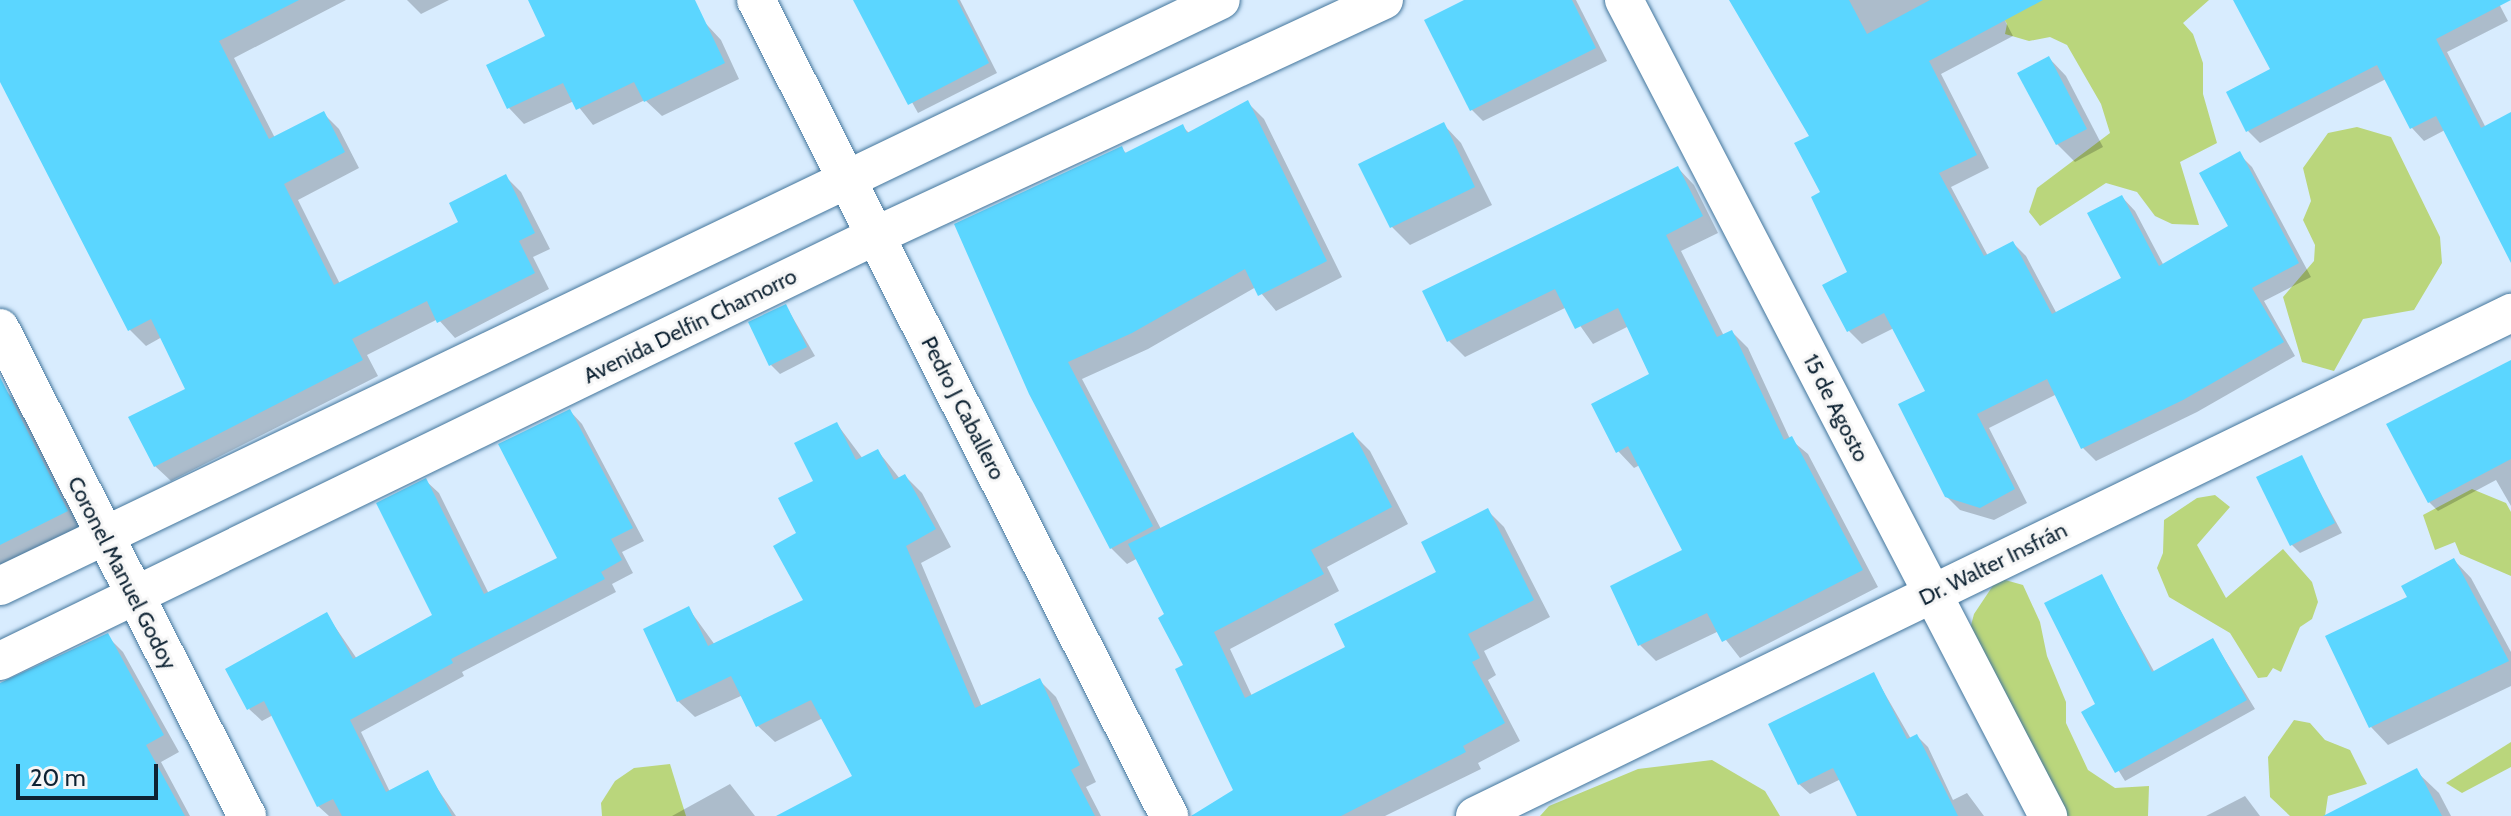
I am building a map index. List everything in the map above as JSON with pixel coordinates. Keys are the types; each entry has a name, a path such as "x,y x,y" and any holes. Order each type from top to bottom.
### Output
{"street":[{"name":"Pedro J Caballero","path":"756,0 1169,816"},
{"path":"0,586 846,176 1221,0"},
{"name":"Avenida Delfin Chamorro","path":"0,661 875,236 1384,0"},
{"name":"15 de Agosto","path":"1624,0 2048,816"},
{"name":"Dr. Walter Insfrán","path":"1475,816 2511,313"},
{"name":"Coronel Manuel Godoy","path":"0,328 102,536 247,816"}],"green space":[{"path":"1993,0 2209,0 2183,23 2193,34 2203,63 2203,94 2217,143 2180,162 2199,225 2172,224 2155,216 2137,192 2106,183 2040,226 2029,212 2037,188 2110,133 2101,104 2067,45 2050,37 2029,41 2005,34 2007,24"},
{"path":"2357,127 2391,137 2440,237 2442,263 2414,310 2363,319 2334,371 2302,362 2283,297 2314,261 2315,245 2303,220 2311,201 2303,168 2328,133"},
{"path":"2472,489 2506,503 2511,512 2511,576 2460,554 2455,542 2435,550 2423,515"},
{"path":"2215,495 2230,507 2197,545 2226,598 2283,549 2312,582 2318,602 2312,619 2300,627 2281,672 2273,668 2267,677 2258,678 2230,633 2169,597 2157,568 2163,553 2164,520 2197,498"},
{"path":"1998,578 2023,585 2040,622 2047,656 2066,702 2066,723 2088,770 2115,788 2149,786 2148,816 2061,816 2052,783 2034,760 1969,633 1974,614"},
{"path":"2294,720 2310,723 2325,740 2350,750 2367,784 2328,796 2325,816 2290,816 2270,797 2268,757"},
{"path":"2511,742 2511,767 2462,793 2446,783"},
{"path":"1712,760 1765,791 1780,816 1540,816 1549,806 1638,769"},
{"path":"670,764 686,816 602,816 601,803 615,781 634,768"}],"building":[{"path":"0,0 299,0 219,41 269,139 324,111 345,152 284,184 334,285 458,222 449,203 506,174 535,233 519,241 535,273 437,323 427,301 352,339 363,360 154,467 128,417 185,389 151,319 128,331 0,82"},
{"path":"528,0 695,0 725,63 644,102 634,82 576,110 563,83 507,109 486,65 545,36"},
{"path":"853,0 957,0 989,63 908,105"},
{"path":"1464,0 1572,0 1596,48 1470,111 1424,20"},
{"path":"1729,0 1849,0 1867,34 1930,0 2043,0 1929,61 1977,155 1939,173 1984,256 2013,241 2052,314 2121,278 2087,213 2122,195 2159,266 2228,226 2199,173 2240,151 2299,263 2252,288 2284,342 2183,400 2081,449 2047,379 1977,414 2015,489 1980,508 1945,497 1898,404 1925,391 1884,313 1847,332 1822,285 1847,272 1811,197 1820,192 1794,143 1809,136"},
{"path":"2233,0 2511,0 2436,39 2481,128 2511,112 2511,263 2436,116 2410,129 2377,65 2246,132 2226,92 2270,69"},
{"path":"2049,56 2087,129 2056,145 2017,73"},
{"path":"1248,100 1327,261 1258,296 1245,269 1132,333 1068,362 1153,526 1110,549 1029,394 954,224 1122,146 1125,153 1183,124 1187,133"},
{"path":"1444,122 1475,187 1390,228 1358,164"},
{"path":"1678,166 1703,216 1666,235 1717,337 1732,330 1784,440 1792,436 1863,570 1722,642 1707,613 1638,646 1610,586 1682,550 1628,446 1616,453 1591,404 1649,374 1618,308 1575,329 1555,289 1447,342 1422,291"},
{"path":"786,304 807,347 769,366 748,322"},
{"path":"2511,360 2511,459 2428,503 2386,424"},
{"path":"0,377 68,511 0,545"},
{"path":"570,409 633,528 611,539 622,560 601,572 605,579 451,659 453,663 350,720 386,792 428,770 452,816 342,816 333,799 317,807 264,701 247,710 225,669 327,612 353,659 432,615 376,503 426,478 484,594 557,558 498,444"},
{"path":"837,422 856,460 878,449 894,480 905,474 936,529 906,546 975,708 1040,678 1080,765 1071,770 1095,816 776,816 852,776 811,700 756,727 731,676 677,702 643,629 689,606 708,646 803,600 773,546 796,533 778,498 813,481 794,443"},
{"path":"1353,432 1392,507 1311,550 1324,574 1214,632 1245,698 1345,647 1334,624 1436,572 1421,542 1488,508 1534,600 1468,634 1480,658 1472,662 1505,723 1463,746 1466,752 1341,816 1191,816 1233,790 1175,669 1183,665 1158,618 1164,614 1128,544"},
{"path":"2302,455 2335,523 2290,546 2256,477"},
{"path":"2454,558 2509,661 2369,728 2325,636 2407,597 2401,586"},
{"path":"2102,574 2152,672 2213,638 2247,700 2115,773 2081,712 2095,704 2044,603"},
{"path":"108,633 164,735 146,745 185,816 0,816 0,683"},
{"path":"1874,672 1907,739 1917,734 1958,816 1857,816 1833,768 1798,785 1768,724"},
{"path":"2417,768 2442,816 2323,816"}]}
